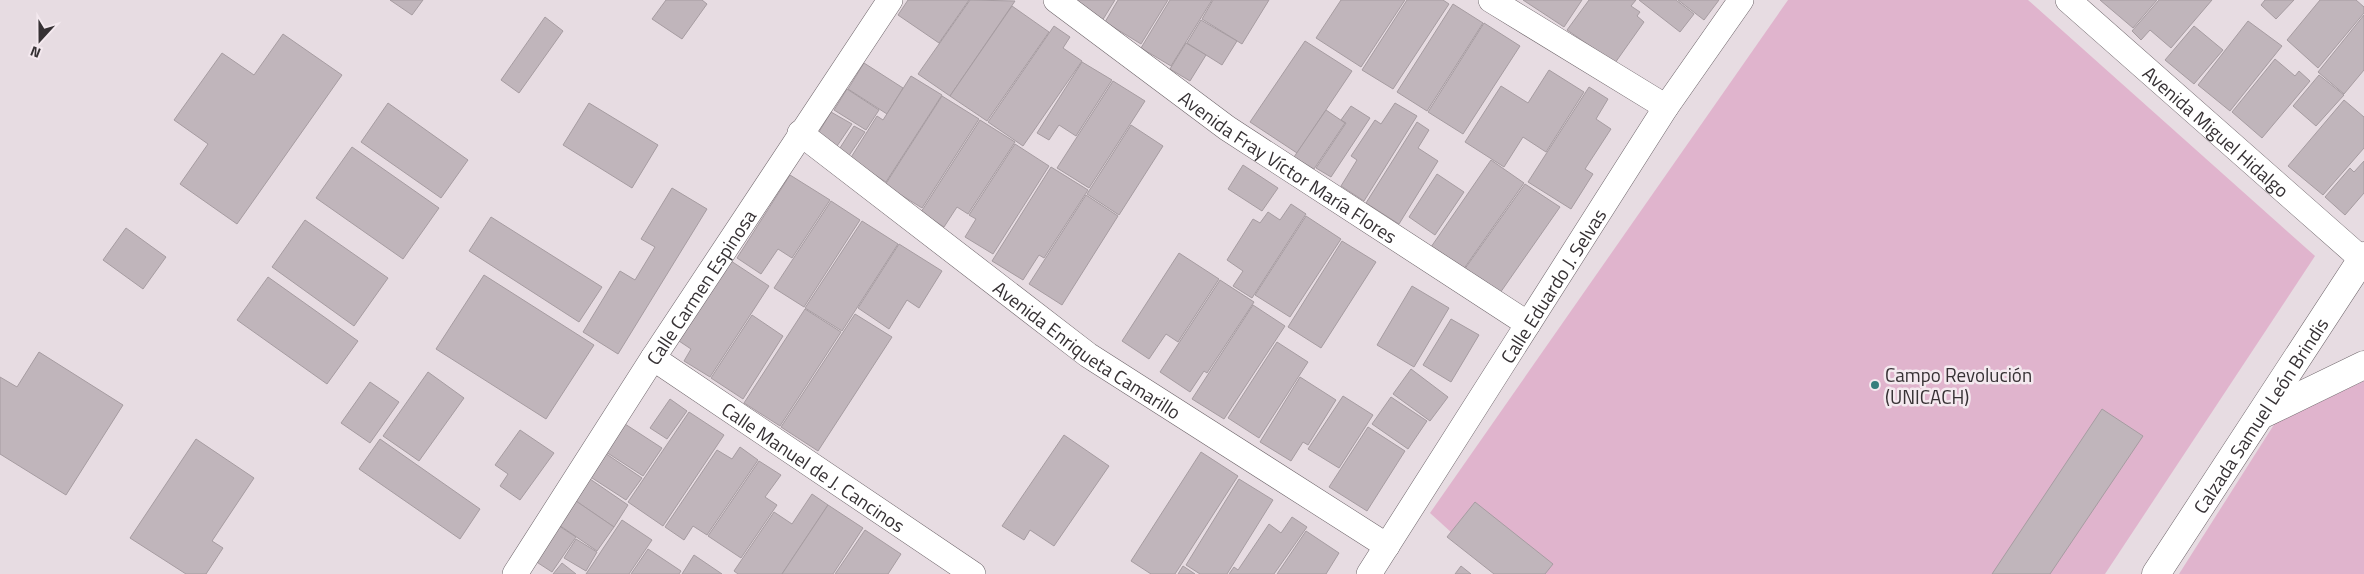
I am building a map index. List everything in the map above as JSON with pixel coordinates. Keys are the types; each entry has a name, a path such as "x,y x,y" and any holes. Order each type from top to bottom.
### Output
{"street":[{"name":"Calle Carmen Espinosa","path":"520,572 653,358 800,133 890,0"},
{"name":"Avenida Fray Víctor María Flores","path":"1056,0 1227,128 1528,324"},
{"path":"1491,0 1666,107"},
{"name":"Calle Eduardo J. Selvas","path":"1369,574 1666,107 1741,0"},
{"name":"Avenida Miguel Hidalgo","path":"2068,0 2363,259"},
{"name":"Avenida Enriqueta Camarillo","path":"800,133 1088,355 1387,546"},
{"name":"Calzada Samuel León Brindis","path":"2156,574 2363,259"},
{"name":"Calle Manuel de J. Cancinos","path":"653,358 973,574"},
{"path":"2261,415 2364,365"}],"shaded area":[{"name":"Campo Revolución (UNICACH)","path":"1788,0 2028,0 2315,256 2105,574 1497,574 1430,513"},
{"path":"2364,381 2364,574 2179,574 2275,423"}],"building":[{"path":"390,0 423,0 412,15"},
{"path":"666,0 702,0 707,4 682,39 652,19"},
{"path":"908,0 969,0 939,43 898,15"},
{"path":"970,0 1015,1 950,96 918,74"},
{"path":"1070,0 1115,0 1102,21"},
{"path":"1118,0 1168,0 1141,44 1105,22"},
{"path":"1170,0 1212,0 1171,66 1141,48"},
{"path":"1213,0 1269,0 1242,44 1202,19"},
{"path":"1341,0 1405,0 1361,67 1316,38"},
{"path":"1407,0 1443,0 1449,4 1393,89 1362,70"},
{"path":"1523,0 1582,0 1564,27"},
{"path":"1589,0 1636,0 1631,6 1640,12 1637,16 1644,22 1615,63 1567,30"},
{"path":"1639,0 1676,0 1694,14 1680,32"},
{"path":"1678,0 1719,0 1704,20"},
{"path":"2100,0 2157,0 2133,28"},
{"path":"2159,0 2212,0 2171,48 2150,30 2141,40 2132,31"},
{"path":"2265,0 2294,0 2276,19 2261,5"},
{"path":"2320,0 2356,0 2364,7 2364,13 2318,68 2287,40"},
{"path":"1453,4 1483,23 1427,111 1397,92"},
{"path":"1012,6 1049,32 987,121 950,96"},
{"path":"2364,15 2364,70 2344,94 2318,72"},
{"path":"545,17 563,31 519,93 501,80"},
{"path":"1201,20 1237,41 1222,65 1187,43"},
{"path":"2248,21 2282,46 2230,111 2198,85"},
{"path":"1484,23 1520,46 1463,134 1428,112"},
{"path":"1054,26 1070,37 1063,48 1082,61 1023,146 988,122"},
{"path":"2194,26 2223,50 2194,84 2165,60"},
{"path":"283,34 342,75 237,224 180,184 208,144 174,120 222,53 254,75"},
{"path":"1305,41 1352,71 1297,153 1250,122"},
{"path":"1186,43 1206,55 1190,81 1170,69"},
{"path":"2275,59 2295,76 2299,71 2310,81 2262,138 2232,112"},
{"path":"1082,62 1112,80 1076,136 1059,125 1049,140 1037,133"},
{"path":"864,63 903,88 887,114 848,89"},
{"path":"1549,70 1584,92 1546,152 1523,137 1504,167 1465,142 1501,86 1528,103"},
{"path":"2319,75 2344,95 2316,126 2293,106"},
{"path":"911,76 942,95 886,182 850,159 877,116 883,120"},
{"path":"1113,81 1145,101 1089,188 1057,168"},
{"path":"1589,87 1608,99 1596,119 1611,129 1585,169 1593,174 1571,209 1528,182"},
{"path":"847,89 879,110 866,130 834,110"},
{"path":"942,96 979,119 922,208 885,185"},
{"path":"2344,100 2364,117 2364,148 2323,195 2288,166"},
{"path":"388,103 468,160 441,198 361,142"},
{"path":"589,103 658,145 632,188 563,145"},
{"path":"1395,103 1417,116 1364,201 1341,186 1357,160 1351,156 1375,120 1381,124"},
{"path":"1351,106 1370,118 1331,177 1316,168 1346,123 1341,120"},
{"path":"1326,110 1345,123 1314,169 1294,157"},
{"path":"831,112 852,124 835,149 816,137"},
{"path":"980,120 1015,142 968,214 957,207 944,227 921,212"},
{"path":"1417,122 1429,130 1418,148 1438,161 1399,224 1366,203"},
{"path":"1131,125 1163,146 1119,215 1087,194"},
{"path":"854,126 865,132 848,157 838,151"},
{"path":"1015,144 1049,166 993,254 965,237 976,219 969,215"},
{"path":"352,147 439,208 403,259 316,198"},
{"path":"1491,160 1524,183 1463,270 1431,247"},
{"path":"2364,161 2364,193 2345,215 2325,197 2350,168 2354,172"},
{"path":"1243,165 1278,188 1262,211 1228,189"},
{"path":"1051,167 1088,190 1044,258 1039,255 1023,280 992,261"},
{"path":"1437,174 1464,192 1435,235 1409,217"},
{"path":"790,175 830,200 792,258 778,249 761,274 737,258"},
{"path":"1525,184 1560,207 1500,293 1464,270"},
{"path":"672,188 707,209 618,354 583,332 620,271 635,280 655,247 641,239"},
{"path":"1086,195 1118,216 1062,305 1029,284"},
{"path":"831,201 860,220 804,307 774,288"},
{"path":"1291,204 1306,214 1252,298 1233,286 1243,271 1227,260 1253,219 1260,223 1268,212 1280,220"},
{"path":"1306,216 1341,239 1290,317 1255,295"},
{"path":"491,217 602,287 579,322 469,251"},
{"path":"305,220 388,278 354,326 272,267"},
{"path":"862,221 898,244 842,331 805,308"},
{"path":"126,228 166,257 143,289 103,260"},
{"path":"1342,241 1376,262 1321,348 1288,327"},
{"path":"899,244 942,271 919,308 907,300 889,329 858,308"},
{"path":"1179,253 1219,279 1178,342 1166,334 1149,359 1122,341"},
{"path":"731,261 769,286 710,377 684,361 691,349 679,341"},
{"path":"484,275 594,345 546,419 436,349"},
{"path":"268,277 358,341 327,384 237,320"},
{"path":"1220,280 1254,302 1207,373 1204,371 1190,392 1160,372"},
{"path":"1412,286 1449,308 1414,367 1377,345"},
{"path":"1253,305 1285,326 1224,419 1192,399"},
{"path":"805,309 841,332 780,426 744,403"},
{"path":"855,314 892,337 818,451 781,427"},
{"path":"752,315 783,336 743,399 711,378"},
{"path":"1451,319 1479,335 1451,382 1423,365"},
{"path":"1277,342 1308,362 1259,438 1228,418"},
{"path":"39,352 123,405 66,495 0,454 0,377 17,387"},
{"path":"1411,369 1448,397 1430,421 1393,394"},
{"path":"428,372 464,398 419,461 383,436"},
{"path":"1300,377 1336,400 1308,445 1303,442 1291,461 1260,442"},
{"path":"370,382 399,402 370,443 341,423"},
{"path":"1343,396 1373,415 1339,468 1308,449"},
{"path":"1391,397 1427,421 1408,449 1372,424"},
{"path":"670,399 687,411 667,439 650,428"},
{"path":"2102,409 2143,436 2050,574 1992,574"},
{"path":"689,412 724,435 663,526 628,502"},
{"path":"625,424 662,448 643,476 606,452"},
{"path":"1368,427 1405,451 1367,511 1329,487"},
{"path":"520,430 554,453 520,500 500,486 508,474 495,465"},
{"path":"1064,435 1109,466 1054,546 1030,530 1024,540 1002,526"},
{"path":"196,439 254,478 212,541 223,548 206,574 186,574 130,538"},
{"path":"380,439 480,509 460,539 359,469"},
{"path":"740,447 758,460 707,535 693,526 684,540 665,527 717,450 732,459"},
{"path":"1201,452 1238,476 1175,574 1151,574 1131,561"},
{"path":"605,453 642,478 626,500 589,476"},
{"path":"759,461 781,475 765,497 777,505 741,558 708,536"},
{"path":"590,479 628,505 614,527 576,501"},
{"path":"1239,479 1273,500 1227,574 1200,574 1186,565"},
{"path":"812,494 828,505 782,574 738,574 734,571 774,512 792,524"},
{"path":"576,501 614,527 597,551 559,525"},
{"path":"1475,502 1553,564 1545,574 1494,574 1447,537"},
{"path":"828,505 863,528 833,574 782,574"},
{"path":"1292,517 1307,527 1274,574 1229,574 1234,567 1238,570 1269,524 1281,533"},
{"path":"622,520 652,540 629,574 586,574"},
{"path":"556,524 576,537 552,572 532,559"},
{"path":"865,530 901,554 888,574 835,574"},
{"path":"1306,531 1339,553 1326,574 1277,574"},
{"path":"576,539 597,552 586,571 564,558"},
{"path":"648,549 681,571 679,574 631,574"},
{"path":"694,555 722,574 682,574"},
{"path":"562,563 576,574 553,574"},
{"path":"1183,566 1195,574 1178,574"},
{"path":"1461,566 1471,574 1455,574"}],"place":[{"name":"Campo Revolución (UNICACH)","path":"1875,385"}]}
